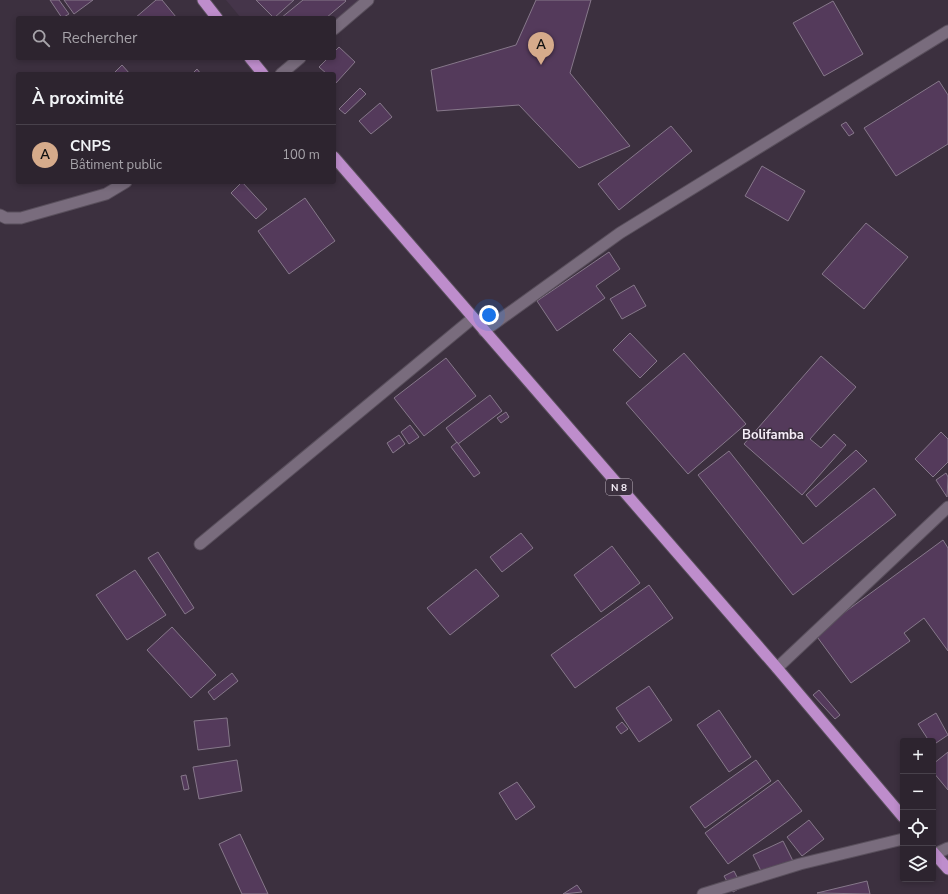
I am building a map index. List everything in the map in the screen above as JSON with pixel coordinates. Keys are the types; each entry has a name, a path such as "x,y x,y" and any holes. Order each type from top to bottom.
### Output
{"highway":[{"path":"203,0 216,16"},
{"path":"252,60 261,72"},
{"name":"N 8","path":"336,160 777,668 900,812"},
{"path":"936,855 948,869"}],"street":[{"path":"336,27 368,0"},
{"path":"484,331 620,233 948,32"},
{"path":"283,72 298,60"},
{"path":"0,215 6,218 21,218 106,194 123,184"},
{"path":"200,544 473,318"},
{"path":"777,668 948,507"},
{"path":"703,894 800,864 900,840"},
{"path":"936,852 948,848"}],"shaded area":[{"path":"226,0 361,0 336,21 336,16 239,16"}],"building":[{"path":"50,0 59,0 69,14 61,16"},
{"path":"64,0 93,0 74,14"},
{"path":"156,0 162,0 175,16 137,16"},
{"path":"256,0 294,0 276,16 272,16"},
{"path":"303,0 346,1 328,16 283,16"},
{"path":"536,0 591,0 570,73 630,146 579,168 519,105 437,111 431,70 516,45"},
{"path":"833,1 863,54 824,76 793,23"},
{"path":"339,47 355,62 336,83 336,72 325,72 319,67 326,60 336,60 336,50"},
{"path":"122,65 128,72 115,72"},
{"path":"939,81 948,95 948,144 896,176 864,128"},
{"path":"360,88 366,94 345,114 339,109"},
{"path":"380,103 392,117 371,134 359,121"},
{"path":"846,122 854,133 849,136 841,125"},
{"path":"671,126 692,151 619,210 598,184"},
{"path":"762,166 805,191 788,221 745,196"},
{"path":"240,184 244,184 267,209 256,219 231,193"},
{"path":"305,198 335,241 289,274 258,231"},
{"path":"866,223 908,257 864,309 822,274"},
{"path":"609,252 620,269 596,286 605,298 557,331 537,301"},
{"path":"634,285 646,306 622,319 610,299"},
{"path":"630,333 657,361 640,378 613,350"},
{"path":"684,353 746,424 688,474 626,403"},
{"path":"821,356 856,387 810,439 821,448 834,434 846,445 802,495 744,444"},
{"path":"446,358 476,396 424,436 394,398"},
{"path":"490,395 502,411 458,444 446,428"},
{"path":"506,412 509,417 501,423 497,418"},
{"path":"410,425 419,437 409,444 401,432"},
{"path":"941,432 948,439 948,462 933,477 915,459"},
{"path":"399,435 405,444 393,453 387,443"},
{"path":"457,442 480,473 474,477 451,447"},
{"path":"856,450 867,461 816,507 806,495"},
{"path":"729,451 803,544 874,488 896,515 793,595 698,475"},
{"path":"946,473 948,477 947,497 936,480"},
{"path":"521,533 533,548 502,572 490,557"},
{"path":"943,540 948,548 948,651 924,618 904,633 910,641 851,683 815,634"},
{"path":"612,546 640,583 601,612 574,575"},
{"path":"158,552 194,608 185,614 148,558"},
{"path":"476,569 499,596 450,635 427,608"},
{"path":"135,570 166,615 127,640 96,595"},
{"path":"649,585 673,618 575,688 551,655"},
{"path":"172,627 216,675 191,698 147,650"},
{"path":"232,673 238,681 214,700 208,692"},
{"path":"649,686 672,720 639,742 616,708"},
{"path":"819,690 840,715 835,719 813,695"},
{"path":"719,710 751,757 729,772 697,725"},
{"path":"936,713 948,735 936,743 936,738 927,738 918,724"},
{"path":"227,718 230,746 198,750 194,721"},
{"path":"622,722 628,729 621,734 616,727"},
{"path":"948,752 948,790 936,776 936,762"},
{"path":"237,760 242,791 199,799 193,767"},
{"path":"756,760 771,781 705,828 690,807"},
{"path":"186,775 189,789 184,790 181,776"},
{"path":"778,780 802,811 728,864 705,833"},
{"path":"517,782 535,807 516,820 499,793"},
{"path":"809,820 824,839 802,856 787,837"},
{"path":"240,834 268,894 242,894 219,844"},
{"path":"783,841 795,865 765,879 753,855"},
{"path":"734,871 742,887 733,892 724,876"},
{"path":"867,881 870,894 817,893"},
{"path":"577,885 582,892 563,894"}],"place":[{"name":"CNPS","path":"541,65"}],"district":[{"name":"Bolifamba","path":"773,434"}]}
